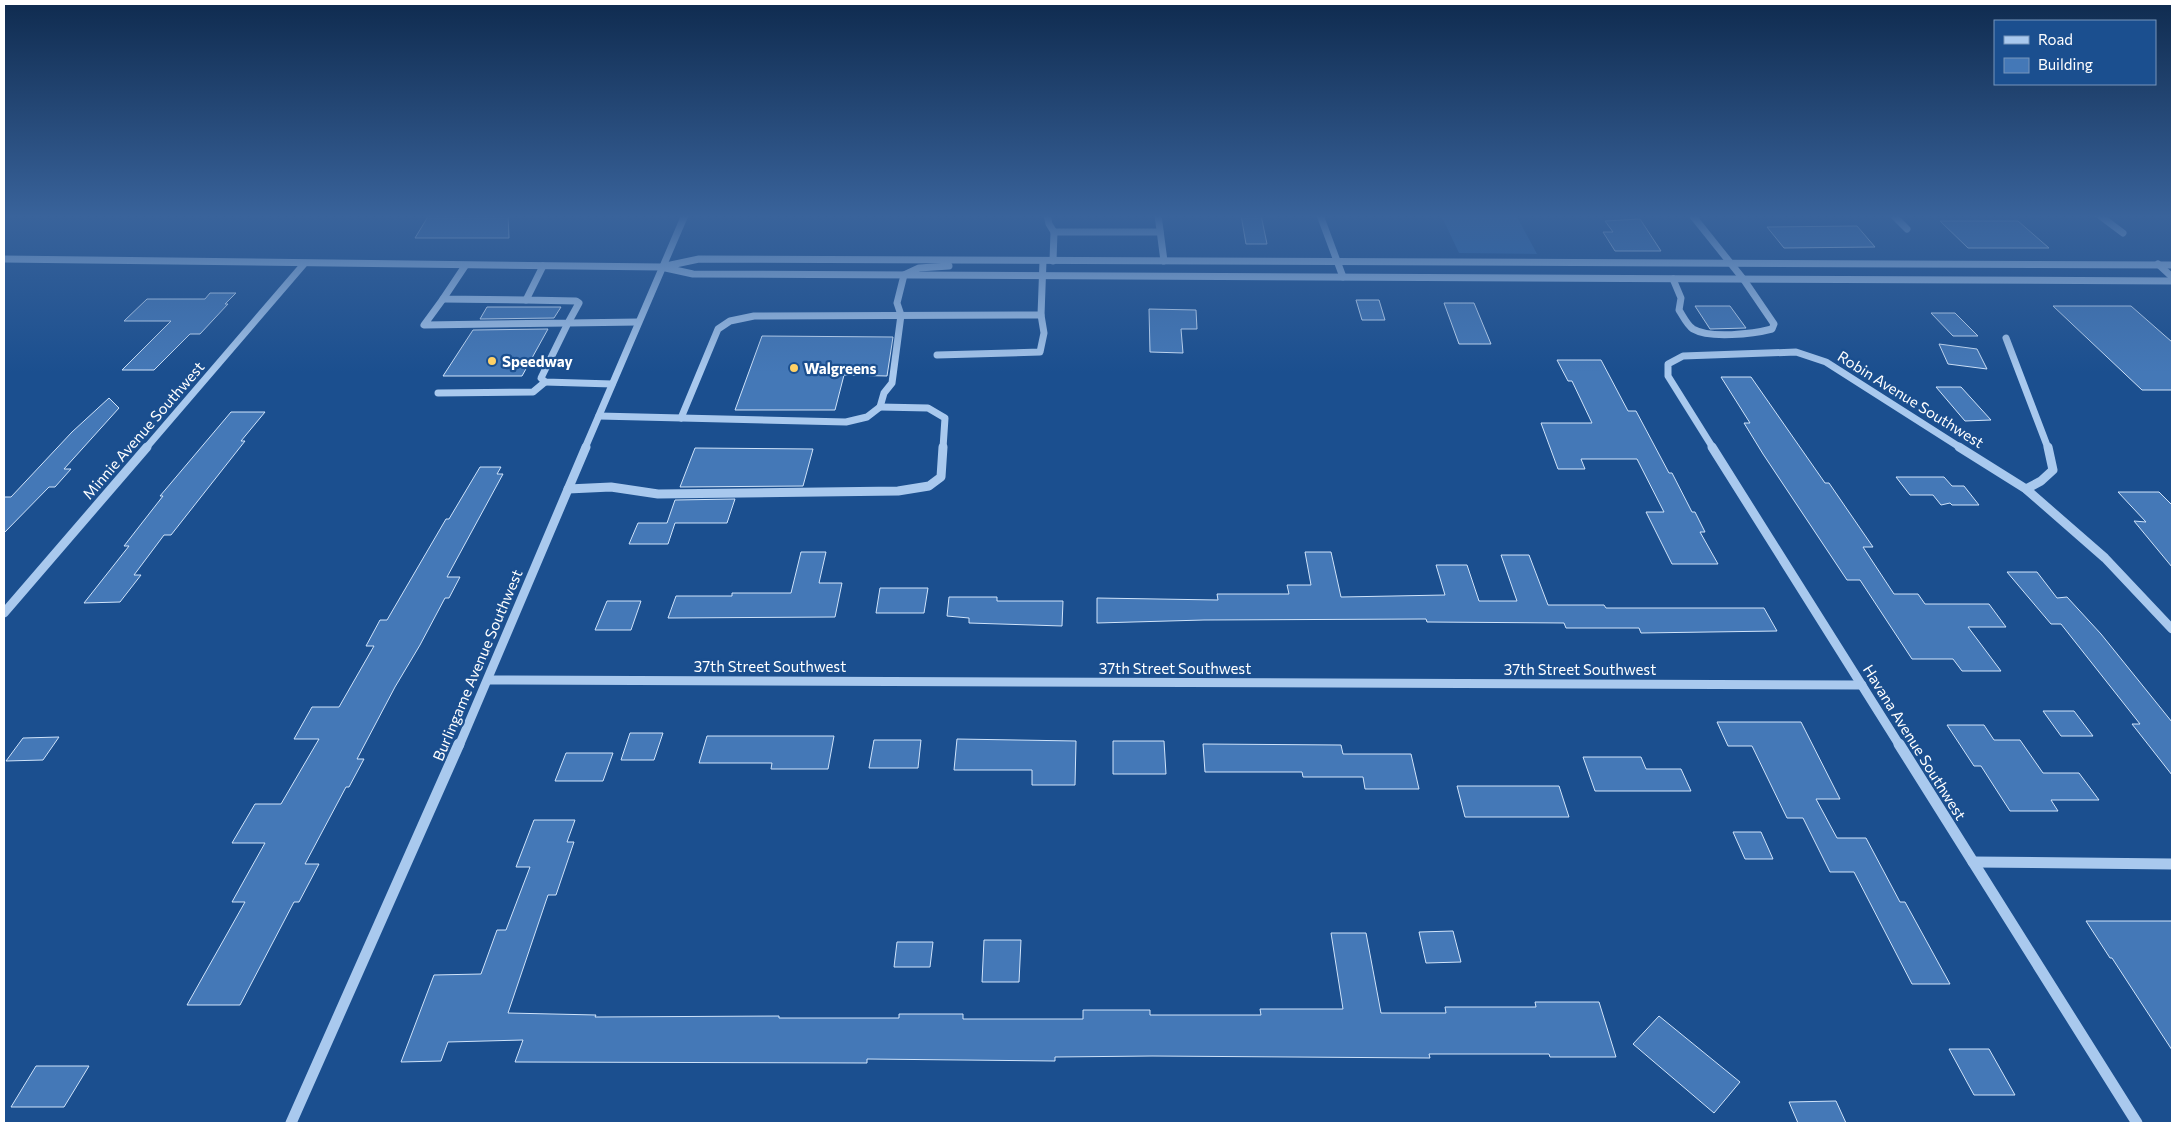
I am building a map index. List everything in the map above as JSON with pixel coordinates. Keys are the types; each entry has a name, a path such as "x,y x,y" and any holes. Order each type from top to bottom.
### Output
{"street":[{"name":"Minnie Avenue Southwest","path":"4,613 301,268"},
{"path":"464,268 424,325 568,323"},
{"name":"Burlingame Avenue Southwest","path":"291,1123 488,680 661,268"},
{"path":"664,268 693,274 2172,281"},
{"path":"904,275 923,268"},
{"path":"937,355 1034,354 1040,352 1044,333 1041,315 1043,268"},
{"path":"1339,268 1343,277"},
{"path":"1673,279 1681,298 1678,310 1695,330 1706,333 1762,333 1772,329 1774,324 1734,268"},
{"path":"2162,268 2172,276"},
{"path":"880,408 884,393 892,383 901,316 897,302 904,275"},
{"path":"443,299 526,300"},
{"path":"682,418 718,329 724,323 737,318 754,316 1041,315"},
{"path":"2006,338 2047,443 2053,470 2041,482 2026,489 2105,558 2172,629"},
{"name":"Robin Avenue Southwest","path":"1668,376 1668,364 1683,356 1732,353 1802,353 1826,362 1856,379 2026,489"},
{"name":"Havana Avenue Southwest","path":"1668,376 2136,1123"},
{"path":"438,393 533,392 545,382"},
{"path":"568,489 611,487 658,494 898,491 929,486 941,477 945,418 928,408 880,408 867,417 846,422 599,416"},
{"name":"37th Street Southwest","path":"488,680 1862,685"},
{"path":"1973,862 2172,864"}],"lane":[{"path":"542,268 526,300 576,301 579,303 541,378 545,382 612,384"},
{"path":"568,323 638,322"}],"building":[{"path":"210,293 236,293 200,334 190,334 154,370 122,370 171,321 124,321 147,299 205,299"},
{"path":"1356,300 1379,300 1385,320 1362,320"},
{"path":"1444,303 1474,303 1491,344 1459,344"},
{"path":"1695,306 1730,306 1746,328 1710,329"},
{"path":"2053,306 2131,306 2172,342 2172,390 2142,390"},
{"path":"487,307 561,307 554,318 480,319"},
{"path":"1149,309 1196,310 1197,329 1181,329 1183,353 1150,352"},
{"path":"1931,313 1955,313 1978,336 1953,336"},
{"path":"548,329 522,376 443,376 473,330"},
{"path":"762,336 893,337 887,376 844,375 835,410 735,410"},
{"path":"1939,344 1977,349 1987,369 1948,364"},
{"path":"1557,360 1601,360 1628,411 1636,411 1669,473 1672,473 1692,512 1695,512 1705,532 1700,532 1718,564 1672,564 1646,512 1664,512 1637,459 1581,459 1585,469 1558,469 1541,423 1592,423 1572,381 1568,381"},
{"path":"1721,377 1751,377 1825,483 1829,483 1873,547 1863,547 1894,594 1918,594 1925,604 1989,604 2006,627 1968,627 2001,671 1962,671 1953,659 1912,659 1860,580 1847,580 1763,454 1744,423 1750,423"},
{"path":"1936,387 1961,387 1991,420 1965,421"},
{"path":"109,398 119,408 64,469 71,469 55,487 49,487 4,533 4,497 11,497 72,432"},
{"path":"231,412 265,412 241,441 245,441 171,535 164,535 134,575 141,575 120,602 84,603 129,546 124,546 163,496 160,496"},
{"path":"695,448 813,449 803,486 680,487"},
{"path":"480,467 501,467 497,474 503,474 447,577 460,577 449,598 445,598 395,687 357,759 364,759 349,787 346,787 305,864 319,864 299,902 294,902 240,1005 187,1005 245,902 232,902 265,843 232,843 255,804 281,804 319,739 294,739 312,707 339,707 374,646 366,646 380,620 387,620 446,519 449,519"},
{"path":"1896,477 1944,477 1952,486 1964,486 1979,505 1952,505 1950,503 1941,505 1933,495 1910,495"},
{"path":"2118,492 2159,492 2172,505 2172,567 2134,521 2146,522"},
{"path":"735,499 727,523 675,523 668,544 629,544 638,523 667,523 675,500"},
{"path":"801,552 826,552 819,583 842,583 835,617 668,618 676,596 732,596 732,593 791,593"},
{"path":"1305,552 1331,552 1341,597 1445,595 1436,565 1467,565 1479,601 1517,601 1501,555 1529,555 1548,605 1604,605 1606,608 1764,608 1777,631 1641,633 1639,628 1566,628 1564,623 1427,622 1426,619 1204,620 1097,623 1097,598 1218,600 1217,594 1289,594 1287,585 1311,585"},
{"path":"2007,572 2037,572 2057,598 2067,597 2101,634 2172,722 2172,775 2132,724 2140,724 2061,624 2051,624"},
{"path":"880,588 928,588 924,613 876,613"},
{"path":"949,597 997,597 997,601 1063,601 1062,626 969,623 969,618 947,616"},
{"path":"607,601 641,601 631,630 595,630"},
{"path":"2043,711 2074,711 2093,736 2061,736"},
{"path":"1717,722 1801,722 1840,799 1816,799 1837,838 1866,838 1900,902 1905,902 1950,984 1912,984 1854,872 1830,872 1803,818 1787,818 1752,746 1728,746"},
{"path":"1947,725 1984,725 1994,740 2020,740 2043,773 2079,773 2099,800 2051,800 2058,811 2010,811 1981,766 1974,766"},
{"path":"630,733 663,733 654,760 621,760"},
{"path":"707,736 834,736 828,769 771,769 772,763 699,763"},
{"path":"59,737 43,760 6,761 23,738"},
{"path":"957,739 1076,741 1075,785 1032,785 1032,770 954,770"},
{"path":"874,740 921,740 918,768 869,768"},
{"path":"1113,741 1164,741 1166,774 1113,774"},
{"path":"1203,744 1341,745 1343,754 1411,754 1419,789 1365,789 1363,777 1303,777 1302,772 1205,772"},
{"path":"566,753 613,753 603,781 555,781"},
{"path":"1583,757 1641,757 1646,769 1681,769 1691,791 1595,791"},
{"path":"1457,786 1559,786 1569,817 1465,817"},
{"path":"534,820 575,820 567,842 574,842 556,895 548,895 508,1013 596,1015 595,1017 779,1016 779,1018 899,1018 899,1014 963,1014 963,1019 1083,1019 1083,1010 1150,1010 1150,1015 1261,1015 1260,1009 1343,1009 1331,933 1366,933 1381,1013 1446,1013 1445,1007 1536,1007 1535,1002 1599,1002 1616,1057 1550,1057 1549,1054 1429,1054 1430,1058 1152,1056 1055,1057 1055,1061 867,1059 867,1063 515,1062 523,1040 448,1042 441,1061 401,1062 434,975 481,974 497,930 506,930 530,867 516,867"},
{"path":"1733,832 1761,832 1773,859 1745,859"},
{"path":"2086,921 2172,921 2172,1050 2112,958 2110,958"},
{"path":"1453,931 1461,962 1426,963 1419,932"},
{"path":"984,940 1021,940 1019,982 982,982"},
{"path":"897,942 933,942 930,967 894,967"},
{"path":"1659,1016 1740,1082 1714,1113 1633,1044"},
{"path":"1949,1049 1989,1049 2015,1095 1974,1095"},
{"path":"36,1066 89,1066 64,1107 11,1107"},
{"path":"1836,1101 1846,1123 1798,1123 1789,1102"}],"place":[{"name":"Speedway","path":"492,361"},
{"name":"Walgreens","path":"794,368"}]}
